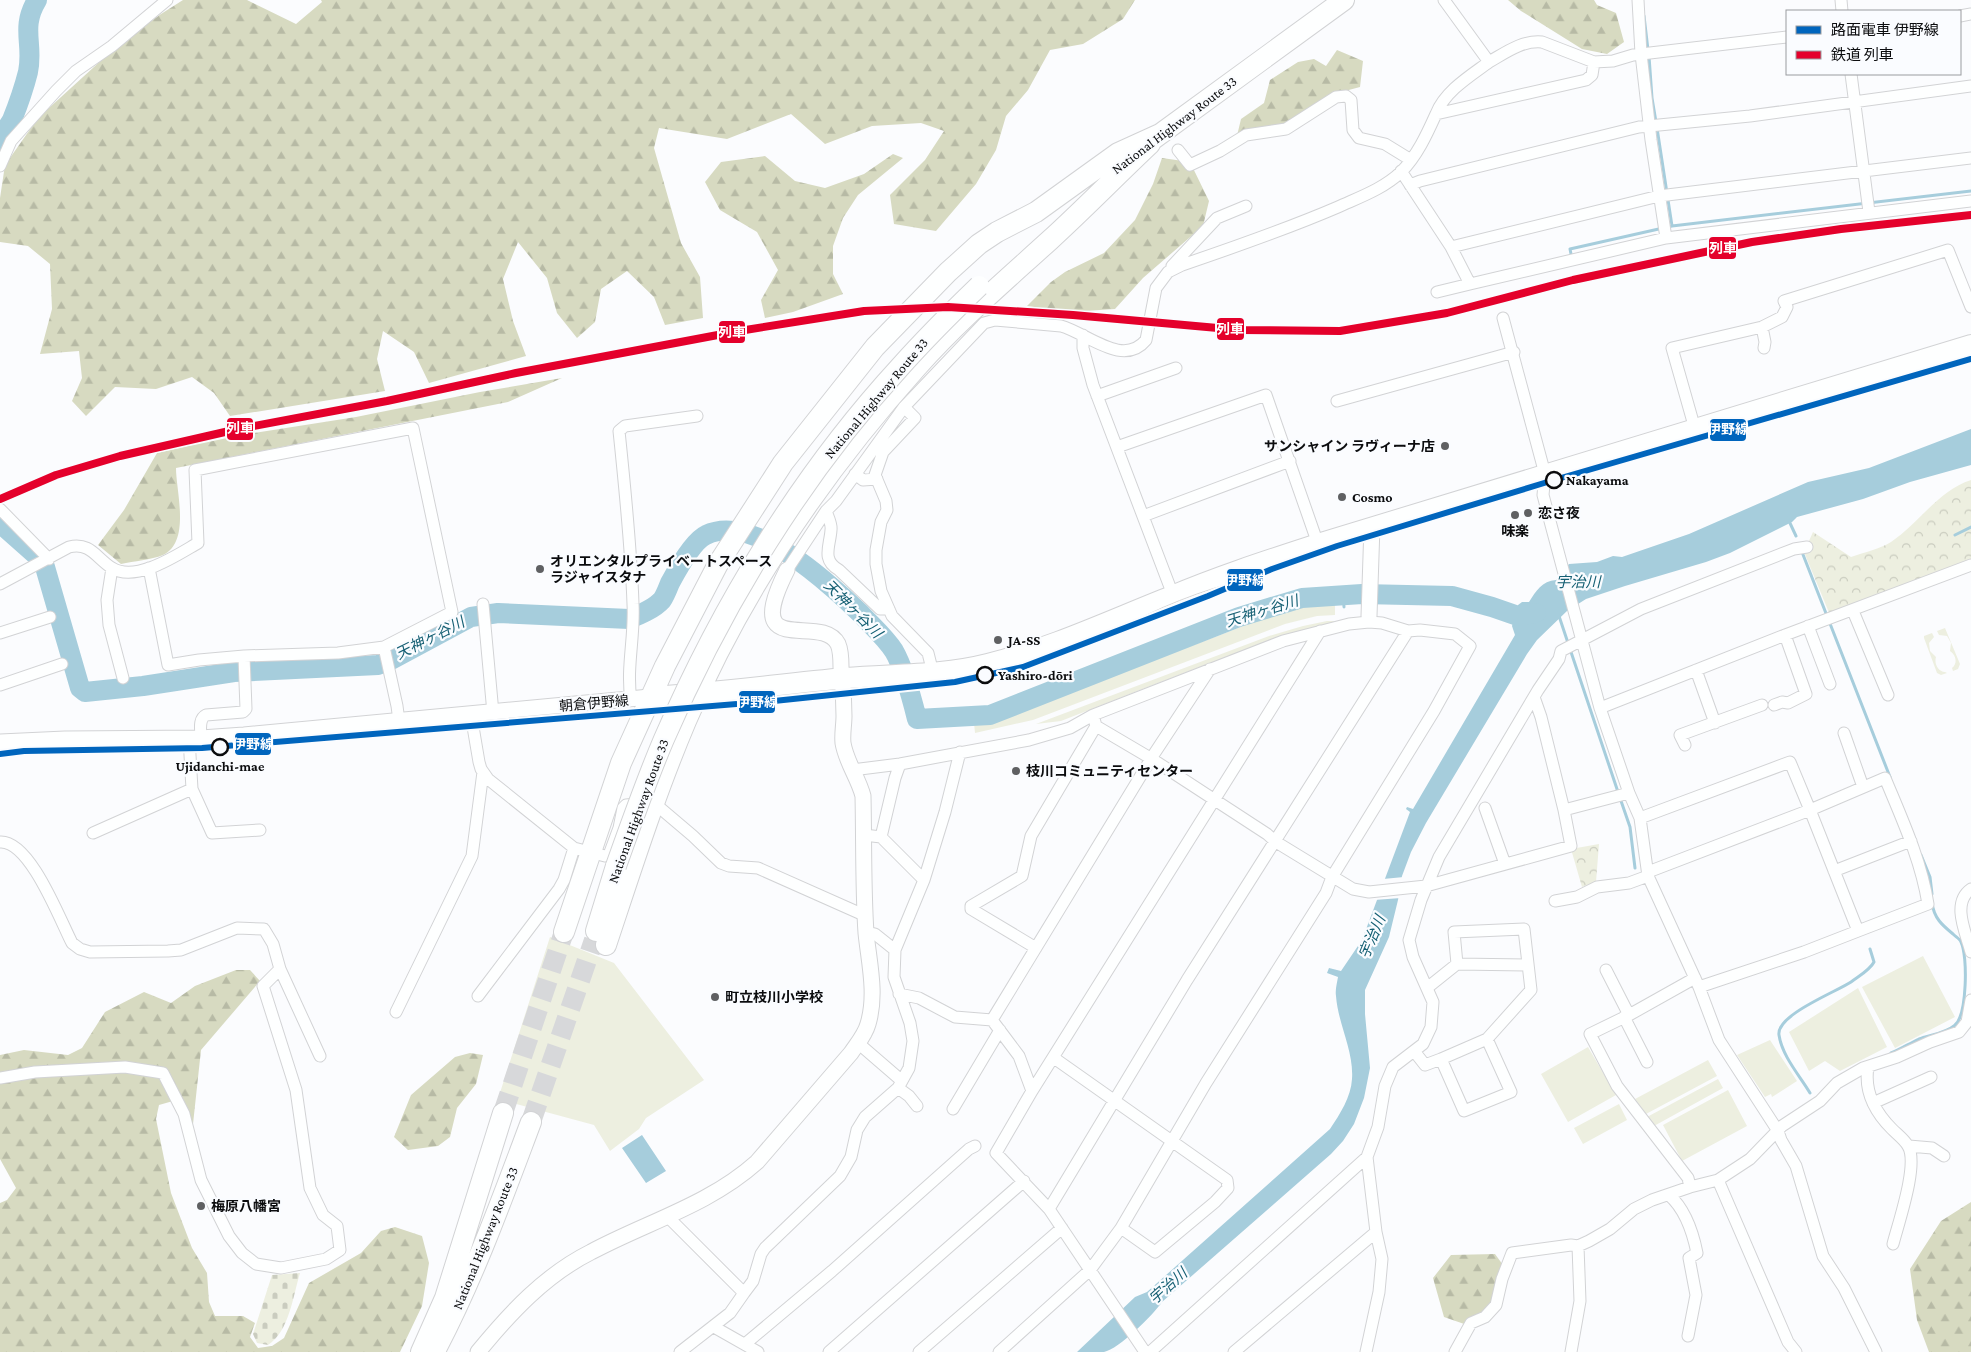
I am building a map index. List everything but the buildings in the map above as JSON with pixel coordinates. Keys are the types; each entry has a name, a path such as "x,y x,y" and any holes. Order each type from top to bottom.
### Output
{"highway":[{"name":"National Highway Route 33","path":"654,806 600,942 616,866 644,787 664,738 706,650 750,570 802,491 842,437 898,368 988,288 1065,209 1162,133 1344,0"},
{"path":"564,932 582,850 621,763 641,698 665,666 718,564 783,463 875,347 948,272 979,244 1036,212 1118,153 1162,133"},
{"path":"654,806 698,694 731,628 796,523 864,429 988,288"},
{"path":"641,698 698,694 844,678 954,671 987,664 1031,652 1092,630 1173,595 1241,569 1372,526 1971,346"},
{"path":"421,1352 445,1298 503,1113"},
{"name":"National Highway Route 33","path":"435,1352 454,1315 498,1240 537,1124"}],"street":[{"path":"0,166 6,139 76,72 112,46 167,0"},
{"path":"1444,0 1489,62"},
{"path":"1638,0 1641,54 1665,231"},
{"path":"1168,272 1182,264 1308,220 1380,188 1411,160 1424,141 1440,104 1466,78 1489,62 1520,45 1534,41 1542,42 1594,62 1613,61 1641,54 1786,37"},
{"path":"1436,114 1586,80 1592,75 1594,62"},
{"path":"1851,75 1868,206"},
{"path":"1410,185 1639,128 1750,116 1971,86"},
{"path":"1178,150 1190,165 1246,136 1286,129 1336,97 1346,96 1351,100 1353,130 1359,138 1385,144 1411,160"},
{"path":"1451,247 1659,196 1971,158"},
{"path":"1401,171 1451,247 1470,284"},
{"path":"1437,292 1665,231 1868,206 1971,201"},
{"path":"478,1352 527,1298 548,1280 589,1252 724,1188 757,1162 858,1043 868,1025 872,1002 866,932 863,796 845,753 843,739 844,678 838,645 834,638 826,633 787,630 780,627 776,622 772,607 775,593 803,543 904,407 984,323 994,320 1061,326 1118,352 1127,352 1141,346 1146,340 1156,288 1168,272 1217,218 1246,206"},
{"path":"1695,429 1672,348 1762,327 1782,317 1787,307 1784,301 1948,250 1971,307"},
{"path":"1503,318 1514,352 1545,474 1543,495 1600,708 1620,795 1640,818 1648,874 1697,983 1719,1040 1778,1131 1796,1166 1823,1256 1844,1288 1876,1352"},
{"path":"1762,327 1765,342 1764,348"},
{"path":"1083,335 1083,348 1097,396 1173,595"},
{"path":"1337,401 1514,352"},
{"path":"1097,396 1176,368"},
{"path":"1117,447 1266,395 1318,544"},
{"path":"904,407 915,418 884,452 875,475 886,501 887,510 878,536 876,564 881,591 892,616 928,653 928,673"},
{"path":"641,698 629,689 634,635 634,603 618,431 625,426 697,416"},
{"path":"0,584 69,547 76,546 92,550 112,568 121,571 149,568 198,543 196,470 413,428 452,612 385,650 199,660 168,665 149,568"},
{"path":"1143,516 1290,461"},
{"path":"855,474 863,480 877,480"},
{"path":"0,508 48,559"},
{"path":"826,511 832,528 827,554 834,567 880,608 889,609"},
{"path":"1369,619 1369,572 1372,526"},
{"path":"1366,1352 1379,1292 1382,1260 1376,1232 1367,1157 1378,1127 1385,1086 1393,1067 1422,1044 1431,1027 1433,1002 1412,957 1409,940 1421,887 1534,697 1559,659 1561,651 1580,635 1641,609 1785,553 1807,547"},
{"path":"1600,708 1808,626 1854,611 1971,566"},
{"path":"112,568 107,600 109,625 123,678"},
{"path":"484,605 484,623 493,712"},
{"path":"1854,611 1888,696"},
{"path":"0,633 50,617"},
{"path":"852,770 900,764 1043,736 1094,721 1210,669 1283,641 1369,619 1408,631 1420,630 1455,634 1470,646 1434,711 1332,877 1326,893 1210,1076 1121,1228 1090,1270 999,1352"},
{"path":"1808,626 1830,684"},
{"path":"1049,1209 1115,1101 1120,1088 1187,980 1408,631"},
{"path":"1142,1348 1049,1209 996,1153 1032,1091 1320,632"},
{"path":"1685,745 1680,736 1768,705 1782,702 1788,703 1806,694 1785,635"},
{"path":"385,650 390,668 398,721"},
{"path":"244,659 246,709 243,712 203,716 195,738 192,788 212,833 260,830"},
{"path":"0,685 62,664"},
{"path":"992,1020 1152,759 1210,669"},
{"path":"1696,670 1715,723"},
{"path":"1094,721 1332,877 1357,890 1381,892 1421,887 1571,846 1542,717 1534,697"},
{"name":"朝倉伊野線","path":"0,742 64,739 195,738 641,698"},
{"path":"471,714 478,762 488,779 582,850 609,855 619,828 620,812 626,805 654,806 676,820 721,863 729,866 758,868 866,916"},
{"path":"1036,948 971,909 970,906 1022,876 1031,836 1094,721"},
{"path":"1844,733 1864,787"},
{"path":"680,1352 730,1313 753,1281 761,1254 765,1248 840,1176 851,1157 857,1130 864,1117 900,1085 908,1068 913,1041 910,1023 894,977 896,950 924,880 960,752"},
{"path":"1640,818 1790,762 1858,931"},
{"path":"881,836 900,764"},
{"path":"396,1012 472,856 483,772"},
{"path":"1555,901 1577,897 1597,887 1629,884 1648,874 1810,810 1885,778 1911,841 1924,882 1928,904 1804,952 1697,983 1590,1034 1617,1086 1688,1178 1690,1186"},
{"path":"93,833 192,788"},
{"path":"1564,810 1620,795"},
{"path":"1486,808 1505,864"},
{"path":"864,835 881,836 924,880"},
{"path":"1834,871 1911,841"},
{"path":"0,842 17,848 44,882 72,943 80,949 90,952 182,950 237,928 264,929 273,944 280,969 320,1056"},
{"path":"478,996 559,889 582,850"},
{"path":"1971,888 1965,893 1961,906 1961,916 1971,952"},
{"path":"1414,1050 1425,1065 1487,1039 1531,990 1524,929 1454,932 1457,964"},
{"path":"866,932 875,934 896,950"},
{"path":"1427,988 1457,964 1528,965"},
{"path":"0,1078 35,1072 125,1067 163,1073 184,1114 200,1180 229,1236 242,1253 256,1264 281,1268 326,1259 340,1250 337,1226 323,1215 310,1188 296,1090 263,986 280,969"},
{"path":"1606,970 1647,1062"},
{"path":"899,994 919,998 956,1017 992,1020 1019,1056 1032,1091"},
{"path":"1455,1352 1471,1323 1485,1317 1496,1305 1502,1279 1512,1253 1570,1245 1578,1246 1610,1229 1634,1209 1690,1186 1718,1180 1750,1159 1782,1126 1820,1101 1837,1083 1868,1067 1959,1032 1969,1022 1971,1000"},
{"path":"953,1109 1000,1030"},
{"path":"1441,1059 1464,1112 1511,1092 1487,1039"},
{"path":"858,1043 900,1085 917,1106"},
{"path":"1054,1058 1227,1180 1228,1188 1215,1202 1155,1252 1121,1228"},
{"path":"1868,1067 1868,1088 1873,1104 1884,1120 1909,1146 1911,1165 1909,1178 1893,1244"},
{"path":"1873,1104 1931,1077"},
{"path":"745,1344 832,1272 969,1149 975,1146"},
{"path":"1909,1146 1932,1148 1944,1156"},
{"path":"1150,1352 1367,1157"},
{"path":"1718,1180 1788,1342 1796,1352"},
{"path":"829,1352 1024,1181"},
{"path":"1669,1195 1679,1207 1685,1219 1697,1253 1689,1258 1696,1295 1688,1336"},
{"path":"667,1216 744,1293"},
{"path":"919,1352 1062,1228"},
{"path":"1234,1352 1376,1232"},
{"path":"1572,1352 1580,1301 1578,1246"},
{"path":"714,1327 758,1352"}],"green space":[{"path":"183,0 247,0 296,24 322,2 321,0 1135,0 1123,19 1083,44 1050,50 1028,90 1006,116 996,150 976,184 936,231 894,224 890,195 925,160 944,131 921,123 872,126 825,144 791,114 727,139 659,128 654,148 681,243 700,277 703,318 665,325 654,297 627,271 601,289 595,322 577,338 557,313 547,278 518,242 503,279 513,321 526,356 429,383 414,352 383,331 377,359 385,391 230,416 214,393 192,377 156,389 115,387 86,416 72,401 82,378 79,351 40,354 52,309 50,264 28,246 0,242 0,198 5,165 38,118 117,46"},
{"path":"1508,0 1594,0 1597,5 1616,13 1624,42 1607,54 1582,49 1521,11"},
{"path":"1337,50 1363,61 1360,87 1330,95 1284,127 1236,140 1241,119 1264,103 1270,80 1298,62 1314,59 1326,66"},
{"path":"893,154 903,158 858,195 843,218 833,246 833,274 843,294 793,312 765,318 761,300 778,270 757,232 720,210 705,182 721,162 765,156 795,181 825,188 864,174"},
{"path":"1162,158 1190,162 1209,201 1203,226 1143,278 1115,309 1070,312 1027,306 1051,282 1065,272 1104,253 1135,220 1153,184"},
{"path":"562,378 508,402 176,468 180,515 177,539 172,548 158,557 121,564 98,545 124,510 157,453 241,435 356,417"},
{"path":"1971,480 1971,560 1830,615 1804,552 1813,532 1851,557 1882,547 1901,534 1949,491"},
{"path":"1335,602 1335,615 1317,616 1285,624 1033,720 975,733 974,723 978,721 1068,693 1289,610 1319,603"},
{"path":"1327,621 1336,621 1232,655 1061,721 1036,724 1269,636"},
{"path":"1945,628 1960,664 1958,669 1953,671 1952,668 1956,659 1950,651 1951,643 1947,636 1939,635 1937,631"},
{"path":"1932,633 1934,637 1929,643 1930,651 1936,657 1936,665 1939,669 1947,673 1941,675 1937,673 1924,638 1924,636"},
{"path":"1599,844 1596,882 1582,887 1571,849"},
{"path":"550,937 614,963 704,1080 646,1118 639,1129 610,1151 594,1125 498,1099"},
{"path":"1923,956 1955,1017 1895,1048 1862,987"},
{"path":"236,970 250,970 260,981 201,1050 193,1124 173,1101 159,1105 156,1119 171,1193 192,1248 207,1273 209,1302 215,1316 243,1316 255,1323 250,1337 258,1348 272,1346 284,1338 309,1283 361,1253 381,1231 395,1227 422,1236 429,1263 422,1306 400,1352 0,1352 0,1203 7,1200 16,1188 0,1159 0,1055 24,1050 68,1055 82,1048 105,1012 144,992 171,1003 195,986"},
{"path":"1858,988 1887,1047 1840,1071 1825,1061 1809,1071 1789,1032"},
{"path":"1770,1040 1797,1081 1772,1097 1771,1094 1765,1097 1737,1055"},
{"path":"1588,1047 1616,1095 1568,1122 1541,1074"},
{"path":"470,1053 483,1055 476,1084 457,1108 450,1137 438,1146 408,1150 394,1137 411,1095 455,1057"},
{"path":"1708,1060 1717,1076 1646,1114 1635,1099"},
{"path":"1718,1079 1723,1088 1654,1126 1647,1117"},
{"path":"1728,1090 1747,1126 1682,1161 1663,1125"},
{"path":"1619,1104 1627,1120 1583,1144 1574,1128"},
{"path":"1971,1202 1971,1352 1929,1352 1917,1320 1910,1269 1941,1221"},
{"path":"1495,1254 1503,1265 1493,1308 1470,1326 1444,1317 1433,1278 1451,1255"},
{"path":"300,1273 286,1323 275,1339 268,1345 257,1343 253,1334 272,1275"}],"water":[{"name":"宇治川","path":"1971,429 1971,465 1910,482 1863,499 1797,517 1792,522 1730,553 1586,599 1567,611 1537,640 1426,823 1411,852 1402,876 1389,937 1365,990 1365,1014 1370,1068 1364,1098 1354,1124 1343,1141 1331,1154 1162,1302 1144,1323 1127,1338 1104,1352 1077,1352 1135,1297 1147,1292 1330,1129 1341,1111 1350,1092 1352,1079 1351,1058 1337,1006 1336,991 1338,977 1327,973 1329,968 1341,971 1362,940 1410,812 1406,809 1407,807 1413,809 1515,635 1512,626 1518,605 1522,602 1529,602 1540,587 1547,582 1556,580 1569,564 1597,562 1613,556 1622,557 1689,534 1808,482 1869,468"},
{"path":"642,1135 666,1171 646,1183 622,1148"}],"pier":[{"path":"1404,877 1401,898 1374,900 1383,879"}],"waterway":[{"name":"天神ヶ谷川","path":"0,140 12,120 28,72 30,53 29,19 37,0"},
{"path":"1644,16 1648,50"},
{"path":"1649,56 1656,122"},
{"path":"1657,128 1672,226"},
{"path":"1571,254 1570,249 1672,226 1971,191"},
{"path":"1789,521 1796,536"},
{"name":"天神ヶ谷川","path":"0,523 36,555 45,567 80,688 85,692 143,686 234,672 378,665 391,660 471,617 498,613 629,619 651,609 662,600 681,564 701,538 725,531 746,533 768,542 790,555 811,570 861,614 883,636 898,658 917,719 990,715 1239,617 1302,598 1362,594 1452,596 1518,616 1536,613"},
{"path":"1955,535 1971,527"},
{"path":"1802,552 1890,777"},
{"path":"1343,595 1344,607"},
{"path":"1559,616 1568,643"},
{"path":"1570,649 1618,792"},
{"path":"1620,798 1630,827 1635,868"},
{"path":"1921,855 1930,877 1932,894"},
{"path":"1891,1053 1919,1039 1951,1028 1959,1019 1962,1010 1965,985 1963,949 1960,940 1939,921 1932,903"},
{"path":"1810,1093 1784,1051 1779,1035 1781,1027 1797,1012 1851,982 1867,970 1874,962 1870,949"}],"tunnel":[{"path":"503,1113 564,932"},
{"path":"531,1122 594,940"}],"tram line":[{"name":"伊野線","path":"0,754 24,751 202,748 774,701 955,682 1023,667 1208,596 1272,569 1337,546 1554,480 1971,359"},
{"path":"1116,631 1180,600 1247,579"}],"rail line":[{"name":"列車","path":"0,499 56,475 120,456 238,429 387,401 516,373 739,331 864,311 948,307 1073,315 1240,330 1340,331 1447,313 1573,280 1752,242 1841,229 1971,215"}],"place":[{"name":"サンシャイン ラヴィーナ店","path":"1445,446"},
{"name":"Nakayama","path":"1554,480"},
{"name":"Cosmo","path":"1342,497"},
{"name":"恋さ夜","path":"1528,513"},
{"name":"味楽","path":"1515,515"},
{"name":"オリエンタルプライベートスペース ラジャイスタナ","path":"540,569"},
{"name":"JA-SS","path":"998,640"},
{"name":"Yashiro-dōri","path":"985,675"},
{"name":"Ujidanchi-mae","path":"220,747"},
{"name":"枝川コミュニティセンター","path":"1016,771"},
{"name":"町立枝川小学校","path":"715,997"},
{"name":"梅原八幡宮","path":"201,1206"}]}
